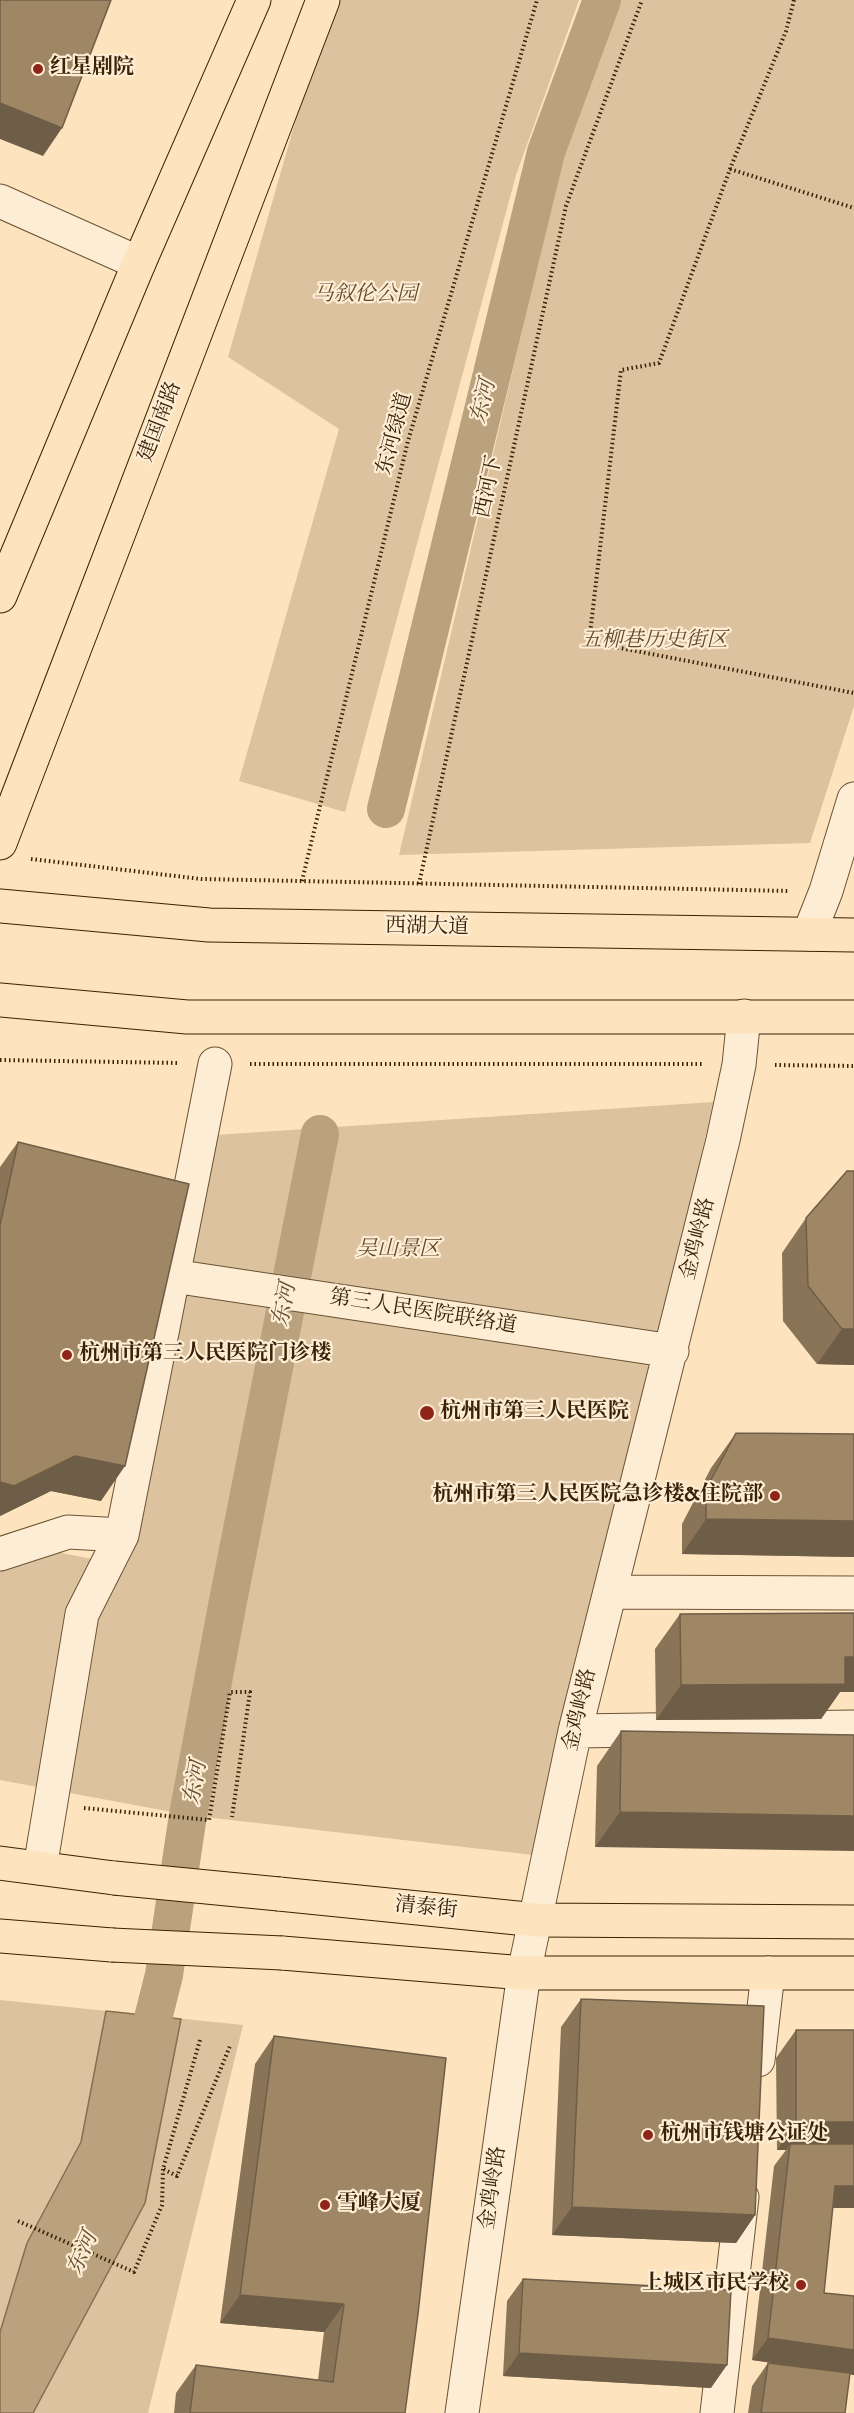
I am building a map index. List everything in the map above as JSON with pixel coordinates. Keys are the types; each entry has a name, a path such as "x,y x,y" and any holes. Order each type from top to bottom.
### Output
{"main road":[{"path":"0,596 139,263 254,0"},
{"name":"建国南路","path":"12,850 323,0"},
{"name":"西湖大道","path":"0,906 208,925 854,934"},
{"path":"0,1000 187,1017 854,1017"},
{"name":"清泰街","path":"0,1863 114,1878 537,1920 854,1922"},
{"path":"0,1936 112,1945 282,1953 524,1973 854,1973"}],"street":[{"path":"0,201 139,263"},
{"path":"809,934 826,891 854,799"},
{"name":"金鸡岭路","path":"462,2413 524,1973 575,1731 723,1140 739,1065 744,1016"},
{"path":"40,1868 82,1614 122,1535 215,1064"},
{"name":"第三人民医院联络道","path":"173,1276 672,1351"},
{"path":"0,1554 68,1532 122,1535"},
{"path":"610,1592 854,1593"},
{"path":"575,1731 854,1727"},
{"path":"754,2092 768,1973"},
{"path":"717,2413 746,2163"}],"path":[{"name":"东河绿道","path":"302,881 408,441 537,0"},
{"name":"西河下","path":"419,884 566,206 642,0"},
{"path":"794,0 786,31 730,170 658,363 621,370 590,642 854,693"},
{"path":"730,170 854,208"},
{"path":"12,850 201,879 826,891"},
{"path":"0,1060 215,1064 854,1066"},
{"path":"125,1812 209,1820 230,1692 250,1692 232,1817"},
{"path":"18,2221 135,2272 162,2205 163,2169 200,2040"},
{"path":"163,2169 177,2176 230,2046"}],"green space":[{"name":"马叙伦公园","path":"330,0 579,0 516,175 345,812 239,781 339,429 228,357"},
{"name":"五柳巷历史街区","path":"617,0 854,0 854,706 810,843 399,855 566,143"},
{"name":"杭州市第三人民医院","path":"713,1102 575,1731 533,1855 188,1815 0,1780 0,1541 108,1562 200,1136"},
{"path":"0,2000 243,2025 148,2413 0,2413"}],"water":[{"path":"106,2011 181,2019 145,2203 33,2413 0,2413 0,2332 27,2243 81,2142"}],"building":[{"name":"红星剧院","path":"0,0 111,0 62,128 0,103"},
{"name":"杭州市第三人民医院门诊楼","path":"18,1142 189,1184 125,1466 75,1456 14,1486 0,1482 0,1225"},
{"path":"847,1171 854,1171 854,1329 842,1329 808,1286 806,1218"},
{"path":"736,1433 854,1434 854,1521 706,1519 706,1489"},
{"path":"854,1613 854,1657 845,1657 845,1684 681,1685 680,1614"},
{"path":"621,1731 854,1735 854,1816 620,1812"},
{"name":"杭州市钱塘公证处","path":"581,1999 764,2006 755,2215 572,2207"},
{"path":"796,2030 854,2030 854,2122 796,2122"},
{"name":"雪峰大厦","path":"274,2036 446,2058 405,2413 190,2413 196,2365 333,2382 344,2304 240,2295"},
{"path":"790,2144 854,2144 854,2186 835,2186 824,2293 854,2296 854,2350 768,2338"},
{"path":"523,2279 731,2290 727,2365 519,2353"},
{"path":"768,2363 850,2373 845,2413 761,2413"}],"waterway":[{"name":"东河","path":"386,809 546,152 602,0"},
{"name":"东河","path":"141,2066 164,1975 188,1815 320,1134"}],"place":[{"name":"红星剧院","path":"38,69"},
{"name":"杭州市第三人民医院门诊楼","path":"67,1355"},
{"name":"杭州市第三人民医院","path":"427,1413"},
{"name":"杭州市第三人民医院急诊楼&住院部","path":"775,1496"},
{"name":"杭州市钱塘公证处","path":"648,2135"},
{"name":"雪峰大厦","path":"325,2205"},
{"name":"上城区市民学校","path":"801,2285"}],"park label":[{"name":"吴山景区","path":"398,1251"}]}
